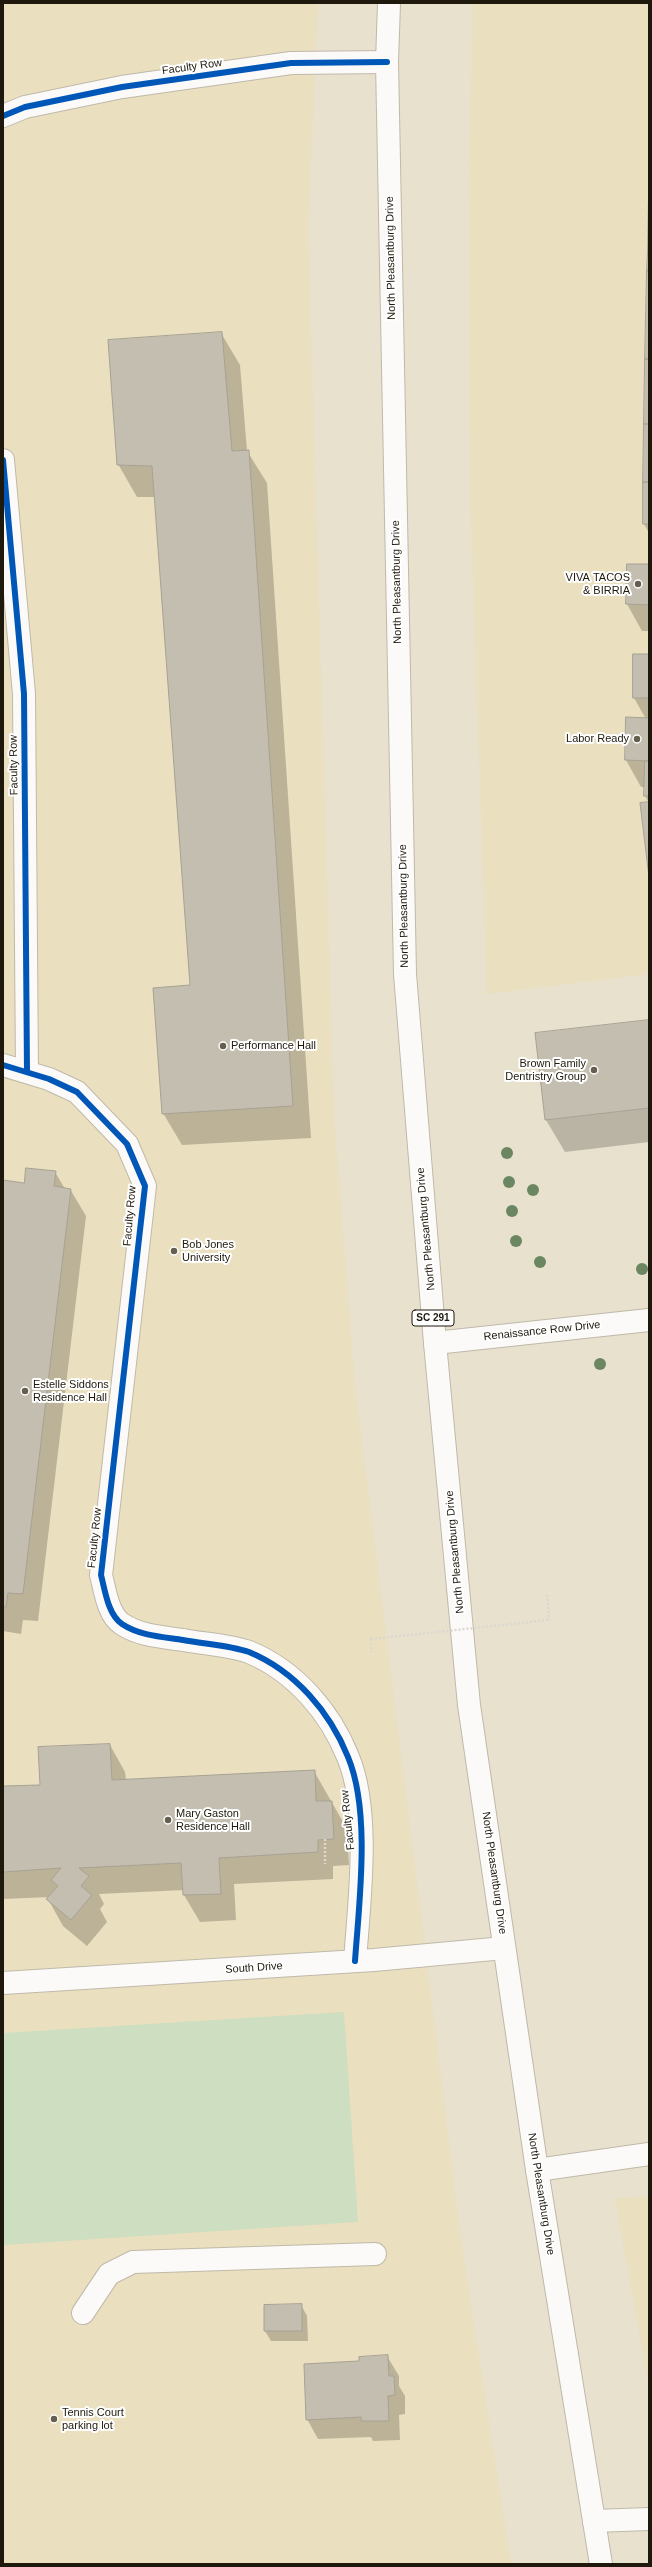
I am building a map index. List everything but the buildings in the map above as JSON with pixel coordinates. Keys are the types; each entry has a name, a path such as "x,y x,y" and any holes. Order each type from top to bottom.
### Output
{"street":[{"name":"North Pleasantburg Drive","path":"389,3 387,62 405,974 435,1343 469,1705 537,2170 601,2564"},
{"name":"Faculty Row","path":"3,116 25,107 122,87 292,63 387,62"},
{"name":"Faculty Row","path":"3,460 24,694 27,1072"},
{"name":"Faculty Row","path":"3,1065 27,1072 78,1092 127,1144 145,1186 101,1575 111,1610 121,1624 139,1632 248,1652 279,1668 311,1695 332,1726 349,1758 359,1802 362,1860 355,1961"},
{"name":"Renaissance Row Drive","path":"435,1343 649,1320"},
{"name":"South Drive","path":"3,1982 355,1961 504,1948"},
{"path":"537,2170 649,2154"},
{"path":"83,2313 109,2274 133,2262 375,2254"},
{"path":"594,2522 649,2519"}],"path":[{"path":"370,1652 370,1639 549,1620 547,1595"},
{"path":"325,1839 325,1864"}],"shaded area":[{"name":"Bob Jones University","path":"3,3 318,3 308,227 334,1117 355,1385 462,2246 511,2564 3,2564"},
{"path":"473,3 649,3 649,974 487,994 470,489 469,170"},
{"path":"649,2196 649,2386 615,2199"}],"green space":[{"path":"344,2012 358,2222 3,2245 3,2033"}],"cycle path":[{"path":"3,116 25,107 122,87 291,63 387,62"},
{"path":"3,460 24,694 27,1072"},
{"path":"3,1065 49,1079 77,1092 127,1144 145,1186 101,1575 110,1608 113,1615 122,1624 144,1634 225,1646 249,1652 266,1660 296,1682 321,1709 331,1724 348,1757 355,1779 359,1804 362,1858 355,1961"}],"place":[{"name":"VIVA TACOS & BIRRIA","path":"638,584"},
{"name":"Labor Ready","path":"637,739"},
{"name":"Performance Hall","path":"223,1046"},
{"name":"Brown Family Dentristry Group","path":"594,1070"},
{"name":"Bob Jones University","path":"174,1251"},
{"name":"Estelle Siddons Residence Hall","path":"25,1391"},
{"name":"Mary Gaston Residence Hall","path":"168,1820"},
{"name":"Tennis Court parking lot","path":"54,2419"}]}
